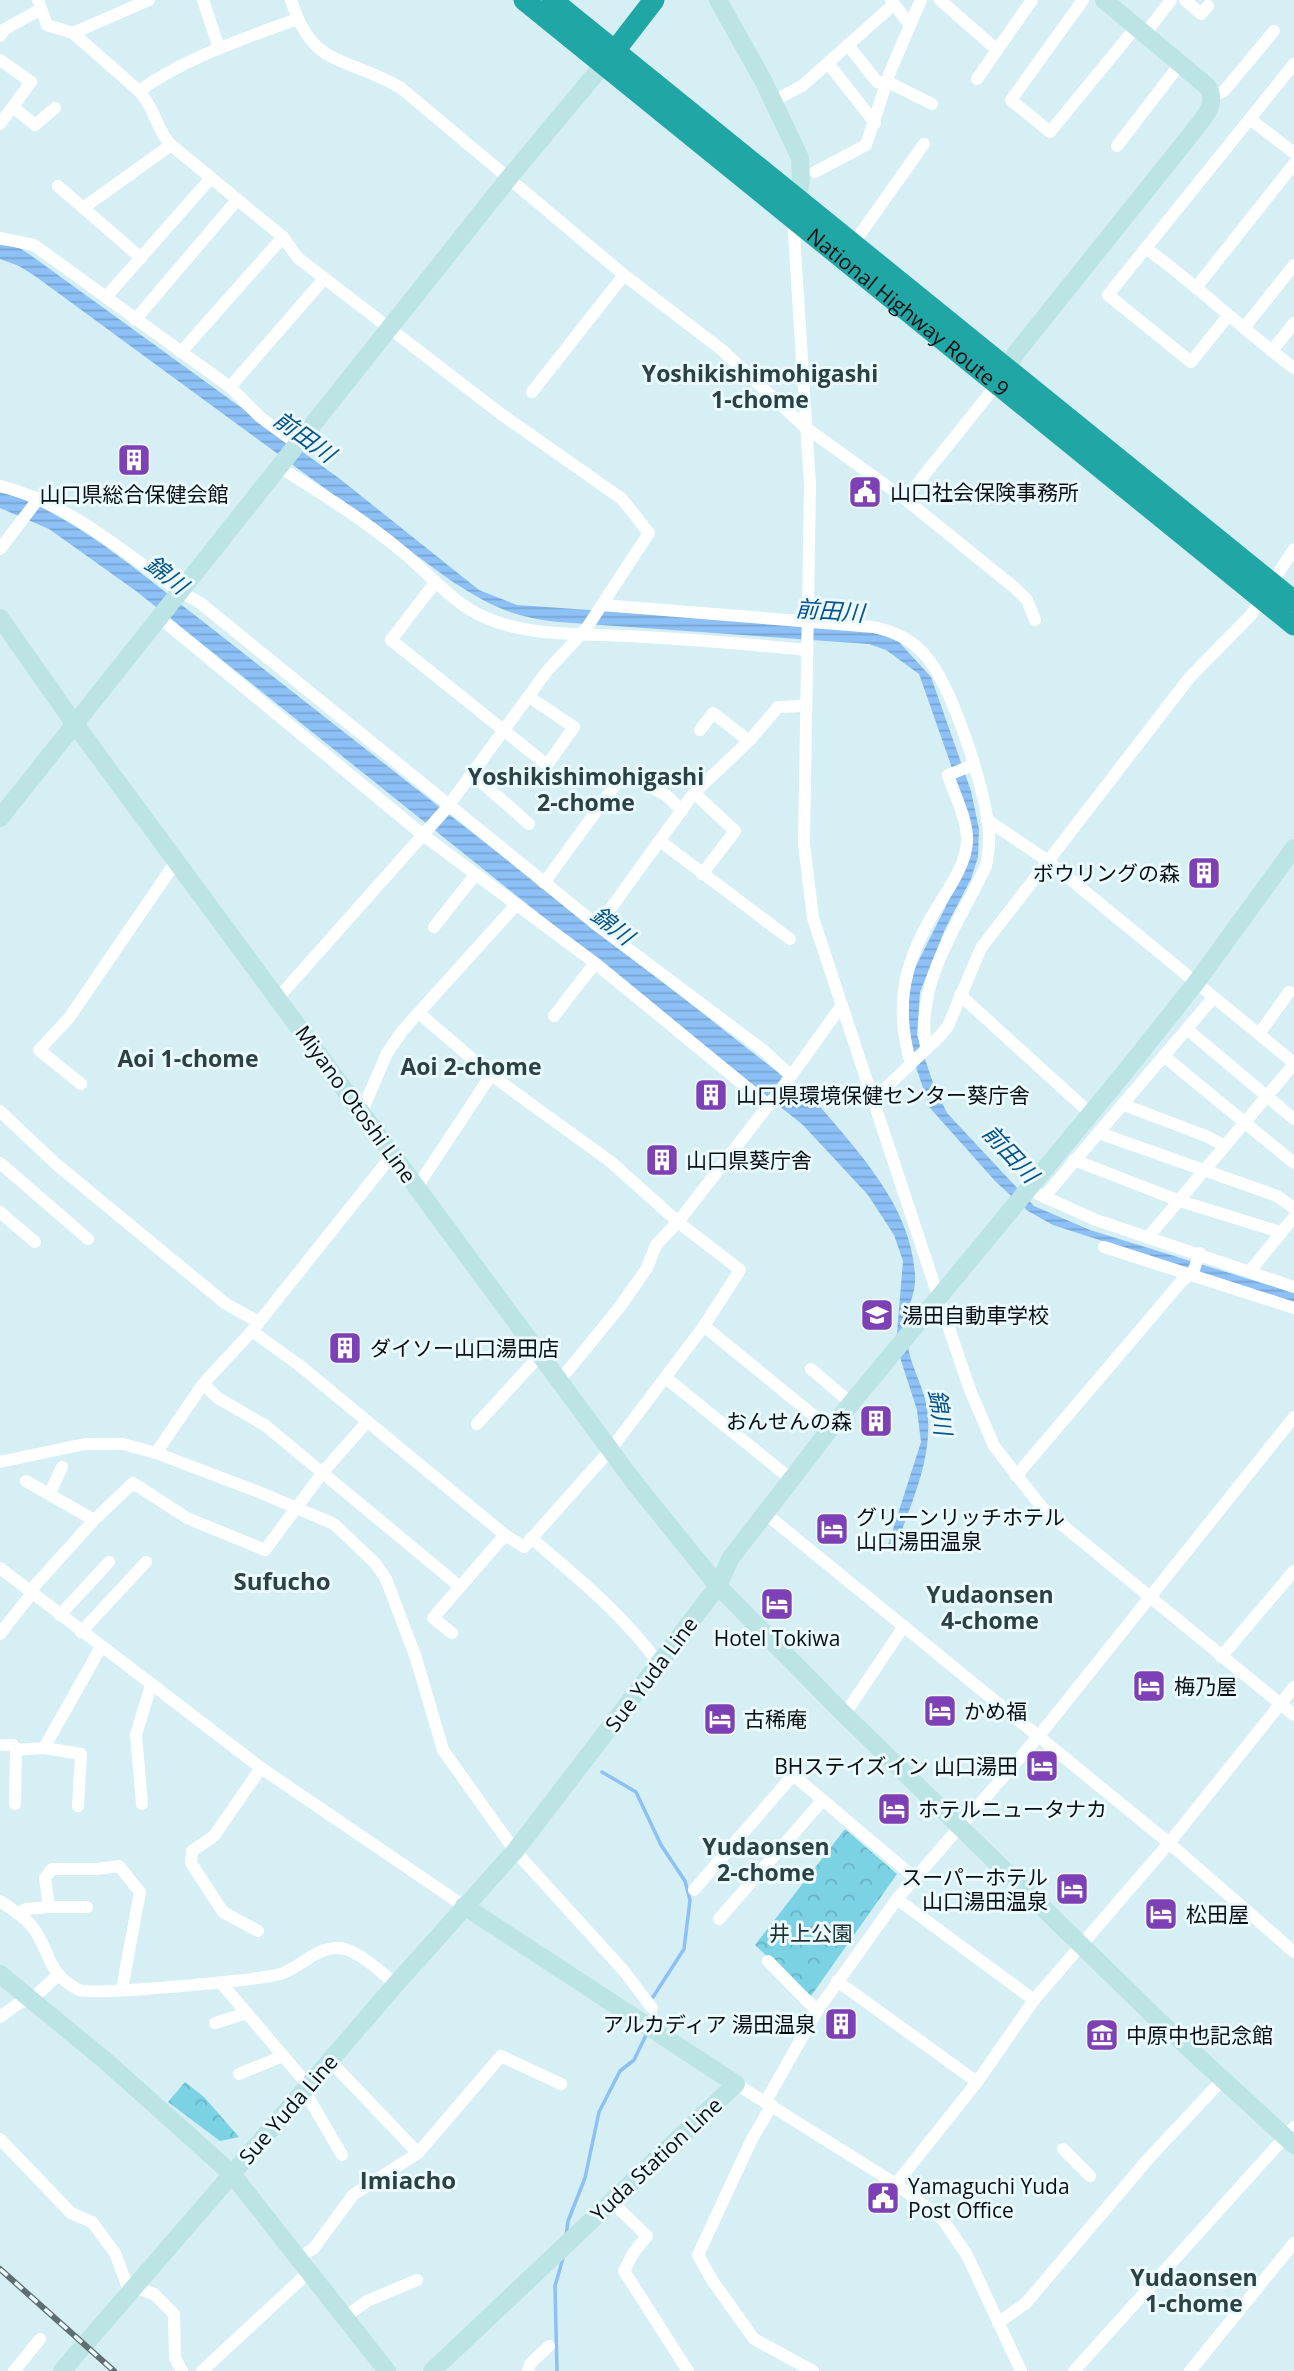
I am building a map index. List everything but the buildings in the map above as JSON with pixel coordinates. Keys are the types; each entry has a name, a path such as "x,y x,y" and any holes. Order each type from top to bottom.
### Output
{"highway":[{"name":"National Highway Route 9","path":"524,0 609,58 1268,590 1294,625"},
{"name":"National Highway Route 9","path":"552,0 609,58"},
{"path":"609,58 654,0"},
{"name":"National Highway Route 9","path":"794,208 853,244 1002,375"},
{"name":"National Highway Route 9","path":"1268,590 1294,601"}],"main road":[{"path":"718,0 800,158 794,208"},
{"path":"1002,375 1016,352 1192,133 1212,103 1213,96 1208,87 1104,0"},
{"path":"0,818 390,326 609,58"},
{"name":"Miyano Otoshi Line","path":"0,618 74,723 611,1449 718,1586"},
{"name":"Sue Yuda Line","path":"62,2371 396,1984 515,1851 718,1586 730,1559 830,1429 1017,1205 1034,1193 1091,1114 1195,984 1294,848"},
{"path":"718,1586 1080,1943 1224,2078 1291,2136"},
{"name":"Yuda Station Line","path":"432,2371 736,2084 649,2020 464,1906"},
{"path":"0,1974 108,2063 232,2174 387,2371"}],"street":[{"path":"73,33 149,0"},
{"path":"204,0 219,48"},
{"path":"291,0 306,37 319,51 380,75 401,88 624,275 722,350 805,427 905,499 1015,588 1027,600 1035,620"},
{"path":"815,172 866,145 921,0"},
{"path":"940,0 997,50"},
{"path":"977,79 1032,0"},
{"path":"1083,0 1011,100 1050,132 1171,0"},
{"path":"1185,0 1201,15"},
{"path":"773,102 802,86 892,2 910,25"},
{"path":"0,36 5,29 40,5 47,25 73,33 139,91 149,102 158,127 171,145 283,237 298,258 390,326 500,414 622,499 649,533 585,631 547,671 447,807 278,998"},
{"path":"139,91 163,74 219,48 297,19"},
{"path":"1213,96 1224,91 1274,31"},
{"path":"848,45 877,82 888,82 932,104"},
{"path":"0,60 31,82 0,124"},
{"path":"828,63 875,123"},
{"path":"1117,146 1180,64"},
{"path":"1227,316 1191,362 1108,295 1294,64"},
{"path":"13,107 35,125 55,107"},
{"path":"1250,119 1294,153"},
{"path":"853,244 924,144"},
{"path":"83,208 171,145"},
{"path":"1198,285 1294,164"},
{"path":"106,298 211,178"},
{"path":"58,186 141,258"},
{"path":"135,320 237,200"},
{"path":"794,208 810,485 804,844 808,892 842,1005 939,1299 994,1446 1044,1510 1294,1715"},
{"path":"181,352 283,237"},
{"path":"0,239 34,246 230,387 260,417 297,444"},
{"path":"1147,249 1198,285 1227,316 1294,368"},
{"path":"1244,328 1294,265"},
{"path":"533,391 624,275"},
{"path":"230,387 324,279"},
{"path":"1272,351 1294,323"},
{"path":"905,499 1002,375"},
{"path":"280,465 347,510 407,556 434,584 480,615 505,626 536,632 585,631 807,650"},
{"path":"0,486 39,498 61,509 178,593 199,602 262,650 447,807 598,926 763,1050 792,1076"},
{"path":"0,549 39,498"},
{"path":"874,1099 948,1026 981,948 1190,677 1268,590 1294,549"},
{"path":"434,584 391,640 502,732 547,765 574,727 529,697"},
{"path":"602,606 808,619 892,631 923,652 944,684 973,765 987,820 989,850 986,866 932,974 926,996 923,1031 926,1048"},
{"path":"161,616 423,835 595,963 767,1104"},
{"path":"598,926 694,793 750,741 778,707 805,706"},
{"path":"700,730 713,713 750,741"},
{"path":"911,1064 902,1032 901,1012 909,967 966,848 966,827 948,775 973,765"},
{"path":"471,774 529,824"},
{"path":"544,883 624,774 666,795 682,811"},
{"path":"694,793 735,831 702,874"},
{"path":"987,820 1048,861 1294,1064 1149,1236"},
{"path":"660,841 790,939"},
{"path":"81,1084 39,1050 69,1018 177,860"},
{"path":"434,927 475,874"},
{"path":"362,1111 387,1053 419,1013 515,906"},
{"path":"554,1016 595,963"},
{"path":"1259,1034 1289,992"},
{"path":"960,995 1091,1114"},
{"path":"1213,999 1099,1133 1074,1160 1034,1193 1096,1220 1294,1287"},
{"path":"560,1380 619,1308 647,1268 656,1245 678,1222 767,1104 792,1076 842,1005"},
{"path":"0,1111 56,1164 255,1326 366,1423 505,1535 524,1547 611,1449 704,1326 740,1270 678,1222 611,1162 491,1075 419,1013"},
{"path":"1188,1030 1294,1119"},
{"path":"1165,1058 1294,1163"},
{"path":"417,1187 491,1075"},
{"path":"1124,1105 1206,1136 1224,1146"},
{"path":"1099,1133 1277,1196 1294,1208"},
{"path":"156,1452 203,1384 255,1326 393,1154"},
{"path":"1074,1160 1180,1201 1280,1232"},
{"path":"0,1163 89,1239"},
{"path":"0,1212 35,1242"},
{"path":"1250,1271 1294,1217"},
{"path":"1104,1247 1294,1308"},
{"path":"1016,1476 1191,1274 1200,1253"},
{"path":"704,1326 830,1429"},
{"path":"477,1424 541,1354"},
{"path":"811,1369 851,1403"},
{"path":"666,1378 792,1480"},
{"path":"203,1384 218,1398 266,1426 459,1586"},
{"path":"813,2371 754,2339 698,2255 769,2103 817,2011 897,1899 1038,1737 1294,1417"},
{"path":"0,1634 31,1592 94,1520 133,1483 137,1483 187,1518 265,1550 323,1472 366,1423"},
{"path":"0,1462 103,1442 156,1452 334,1524 381,1572 416,1658 443,1750 515,1851 624,1971 649,2020"},
{"path":"50,1493 62,1466"},
{"path":"26,1481 94,1520"},
{"path":"766,1514 1168,1843 1294,1952"},
{"path":"453,1633 433,1618 505,1535"},
{"path":"531,1538 586,1584 640,1639 659,1664"},
{"path":"60,1615 109,1562"},
{"path":"81,1632 146,1562"},
{"path":"0,1569 261,1768 464,1906"},
{"path":"1221,1657 1294,1571"},
{"path":"845,1714 904,1626"},
{"path":"44,1748 101,1647"},
{"path":"142,1804 136,1735 151,1685"},
{"path":"896,2184 977,2082 1034,2000 1168,1843 1294,1687"},
{"path":"0,1745 13,1745 16,1750 15,1804"},
{"path":"16,1750 44,1748 80,1754 78,1806"},
{"path":"258,1931 223,1912 191,1863 192,1851 214,1836 261,1768"},
{"path":"694,1889 793,1775 915,1878"},
{"path":"719,1919 822,1801"},
{"path":"50,1907 45,1878 52,1869 97,1870 119,1866 140,1892 122,1989"},
{"path":"897,1899 1034,2000"},
{"path":"0,1901 31,1924 57,1976 82,1992 222,1984 283,1973 311,1955 339,1948 358,1956 396,1984"},
{"path":"17,1913 26,1909 87,1907"},
{"path":"768,1961 817,2011"},
{"path":"0,2017 19,2003 31,2000 57,1976"},
{"path":"837,1981 977,2082"},
{"path":"222,1984 283,2056 306,2088 342,2155"},
{"path":"215,2023 247,2013"},
{"path":"239,2074 283,2056"},
{"path":"202,2371 304,2264 353,2195 418,2153 501,2056 561,2084"},
{"path":"330,2061 418,2153"},
{"path":"998,2323 1026,2303 1149,2158 1224,2078"},
{"path":"736,2084 929,2207 957,2237 1021,2371"},
{"path":"1074,2371 1291,2136"},
{"path":"0,2139 71,2213 92,2222 115,2253 127,2286 154,2294 174,2314 174,2358 182,2371"},
{"path":"1063,2149 1090,2176"},
{"path":"612,2202 647,2236 624,2271 688,2371"},
{"path":"1190,2371 1294,2244"},
{"path":"345,2317 367,2301 417,2280"},
{"path":"14,2371 40,2339"},
{"path":"528,2371 530,2364 550,2346"}],"green space":[{"name":"井上公園","path":"845,1829 897,1874 811,1996 755,1945"},
{"path":"185,2082 204,2097 239,2137 220,2141 168,2102"}],"shaded area":[{"path":"0,245 18,247 29,254 340,479 479,590 517,605 850,628 884,635 899,642 931,677 971,791 979,829 978,857 971,879 945,929 920,992 917,1035 933,1083 947,1113 1034,1206 1090,1230 1294,1293 1294,1303 1053,1225 1028,1211 996,1182 930,1108 908,1044 909,993 915,968 945,908 971,845 952,768 919,674 886,650 869,644 559,622 527,617 490,603 450,580 35,276 0,259"},
{"path":"0,490 78,528 127,562 817,1103 880,1182 904,1226 911,1250 915,1281 905,1319 906,1340 926,1403 928,1441 920,1478 894,1551 887,1548 921,1442 917,1410 896,1345 903,1261 894,1235 868,1195 803,1125 136,591 49,529 0,508"}],"waterway":[{"path":"602,1772 636,1792 661,1845 685,1881 690,1900 684,1949 653,1997"},
{"path":"566,2236 568,2221 585,2178 599,2112 620,2071 634,2060 647,2033"},
{"path":"557,2371 555,2286 563,2258"}],"railway":[{"path":"0,2269 114,2371"}],"place":[{"name":"山口県総合保健会館","path":"134,460"},
{"name":"山口社会保険事務所","path":"865,492"},
{"name":"ボウリングの森","path":"1204,873"},
{"name":"山口県環境保健センター葵庁舎","path":"711,1095"},
{"name":"山口県葵庁舎","path":"662,1160"},
{"name":"湯田自動車学校","path":"877,1315"},
{"name":"ダイソー山口湯田店","path":"345,1348"},
{"name":"おんせんの森","path":"876,1421"},
{"name":"グリーンリッチホテル 山口湯田温泉","path":"832,1529"},
{"name":"Hotel Tokiwa","path":"777,1604"},
{"name":"梅乃屋","path":"1149,1686"},
{"name":"かめ福","path":"940,1711"},
{"name":"古稀庵","path":"720,1719"},
{"name":"BHステイズイン 山口湯田","path":"1042,1766"},
{"name":"ホテルニュータナカ","path":"894,1809"},
{"name":"スーパーホテル 山口湯田温泉","path":"1072,1889"},
{"name":"松田屋","path":"1161,1914"},
{"name":"アルカディア 湯田温泉","path":"841,2024"},
{"name":"中原中也記念館","path":"1102,2035"},
{"name":"Yamaguchi Yuda Post Office","path":"883,2198"}],"district":[{"name":"Yoshikishimohigashi 1-chome","path":"760,386"},
{"name":"Yoshikishimohigashi 2-chome","path":"586,789"},
{"name":"Aoi 1-chome","path":"188,1058"},
{"name":"Aoi 2-chome","path":"471,1066"},
{"name":"Sufucho","path":"282,1580"},
{"name":"Yudaonsen 4-chome","path":"990,1607"},
{"name":"Yudaonsen 2-chome","path":"766,1859"},
{"name":"Imiacho","path":"408,2179"},
{"name":"Yudaonsen 1-chome","path":"1194,2290"}],"water label":[{"name":"前田川","path":"305,436"},
{"name":"錦川","path":"167,574"},
{"name":"前田川","path":"830,610"},
{"name":"錦川","path":"613,925"},
{"name":"前田川","path":"1011,1153"},
{"name":"錦川","path":"941,1412"}]}
